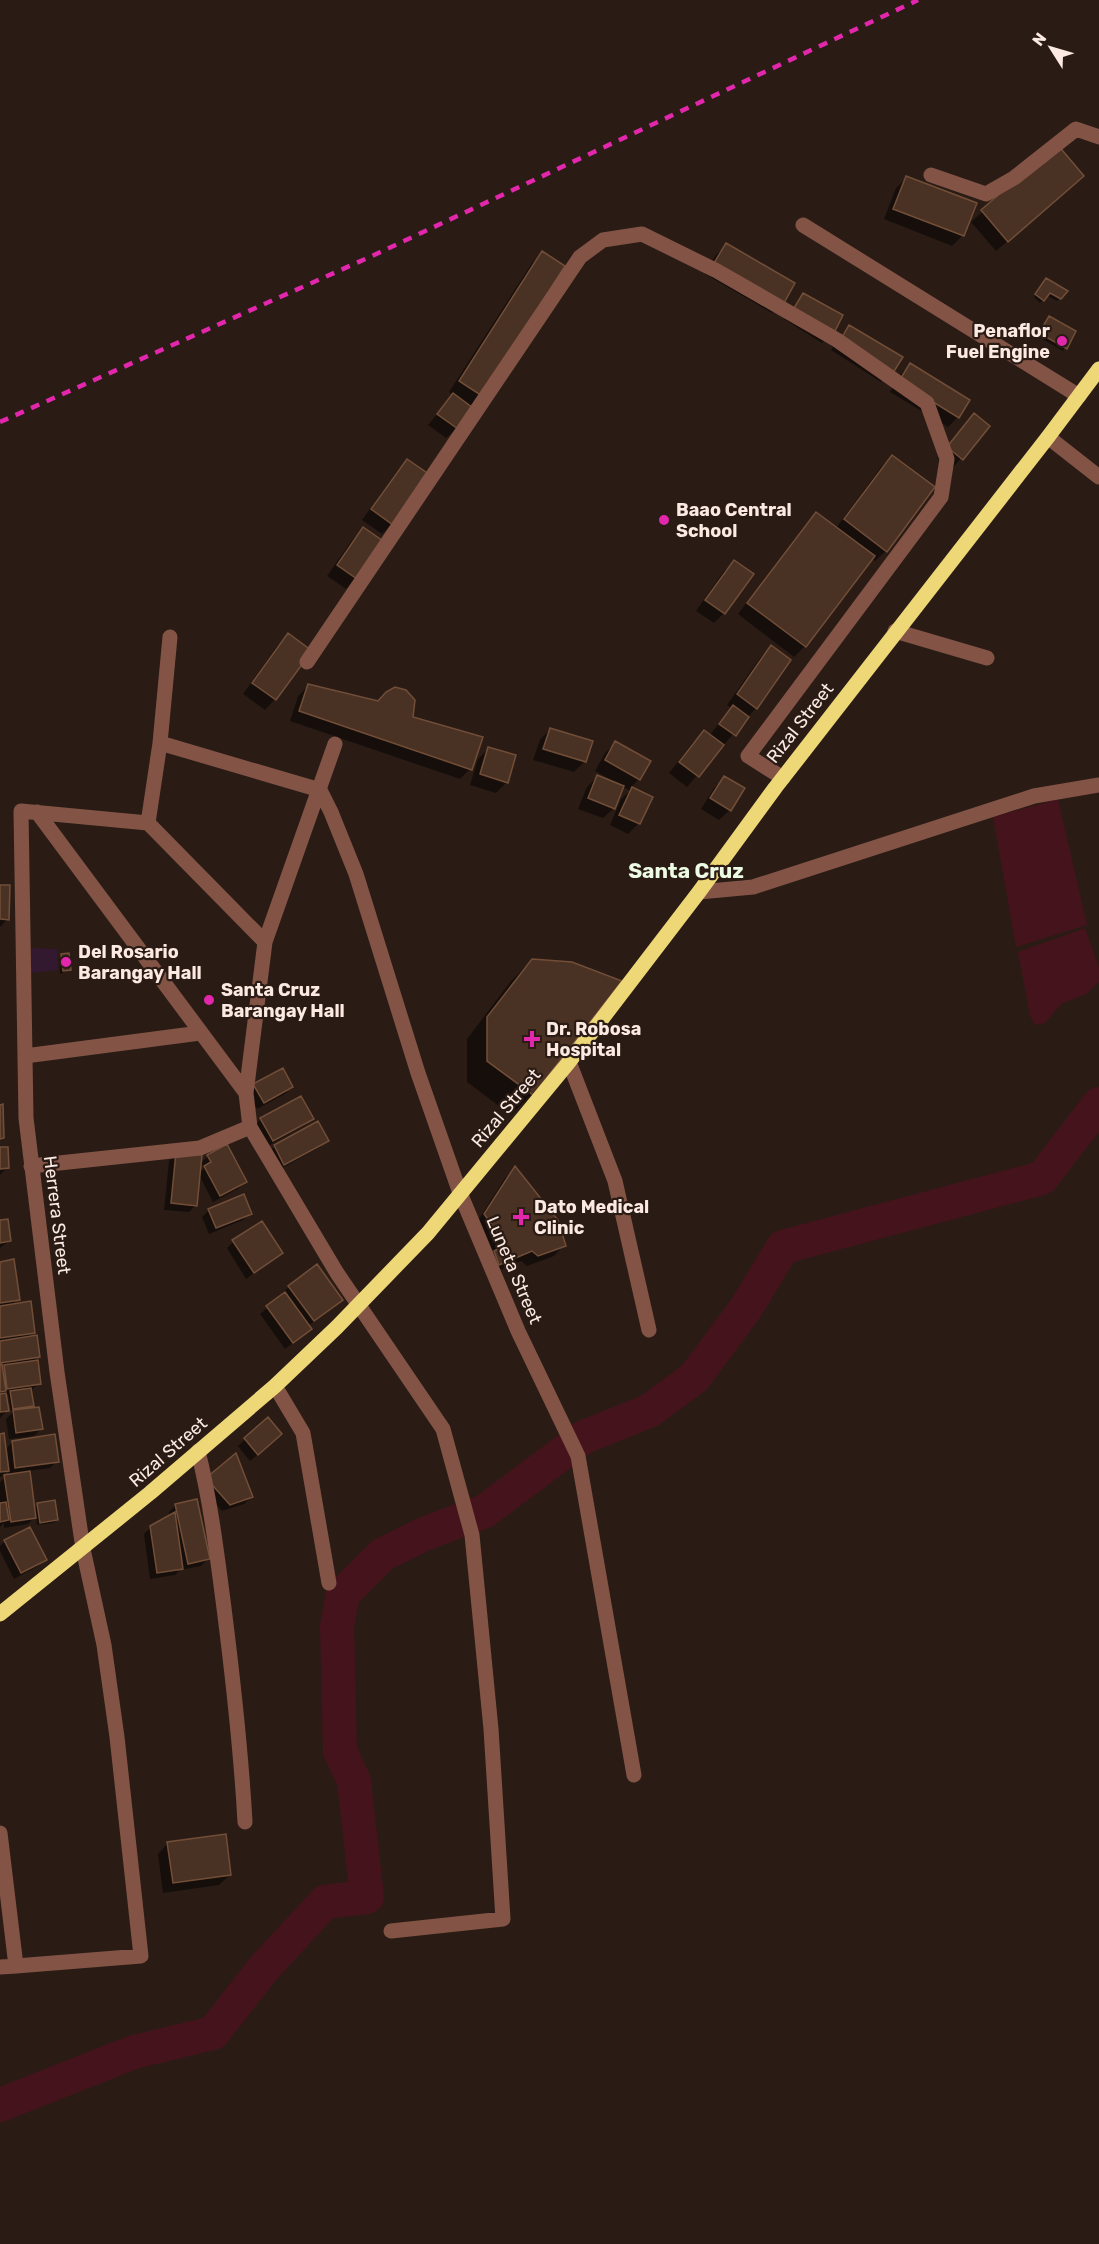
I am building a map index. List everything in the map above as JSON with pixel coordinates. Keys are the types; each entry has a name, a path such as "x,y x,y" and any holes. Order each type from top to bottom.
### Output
{"main road":[{"name":"Rizal Street","path":"0,1614 83,1549 275,1386 359,1305 428,1233 569,1062 895,631 1099,369"}],"street":[{"path":"931,175 986,194 1014,178 1076,129 1099,137"},
{"path":"803,225 1079,396"},
{"path":"307,662 580,257 603,240 642,234 717,271 837,340 927,403 947,459 941,497 748,756 783,778"},
{"path":"1048,437 1099,477"},
{"path":"895,631 987,658"},
{"path":"148,823 160,743 170,637"},
{"path":"160,743 320,790"},
{"path":"335,744 265,942 246,1093 250,1126 337,1273 443,1429 472,1534 492,1729 503,1919 392,1931"},
{"path":"699,892 753,887 1034,796 1099,785"},
{"name":"Luneta Street","path":"320,790 356,874 418,1072 460,1192 518,1331 578,1456 634,1775"},
{"name":"Herrera Street","path":"16,1966 141,1956 117,1737 104,1645 83,1549 57,1371 26,1118 21,811 37,812"},
{"path":"37,812 148,823 265,942"},
{"path":"37,812 246,1093"},
{"path":"25,1056 200,1033"},
{"path":"569,1062 615,1181 649,1330"},
{"path":"31,1166 200,1148 250,1126"},
{"path":"275,1386 303,1433 328,1583"},
{"path":"198,1451 210,1496 234,1686 245,1822"},
{"path":"0,1833 16,1966 0,1967"}],"shaded area":[{"path":"1058,799 1087,925 1016,947 993,817"},
{"path":"1085,928 1099,967 1099,982 1086,994 1061,1004 1045,1023 1035,1025 1030,1016 1018,952"},
{"path":"31,948 57,949 57,970 31,973"}],"building":[{"path":"1057,144 1084,176 1008,242 981,210"},
{"path":"906,176 977,203 964,236 893,209"},
{"path":"726,243 795,283 784,303 714,263"},
{"path":"542,251 565,266 482,396 459,381"},
{"path":"1046,278 1068,291 1061,299 1050,293 1044,301 1035,294"},
{"path":"803,293 843,315 834,333 794,308"},
{"name":"Penaflor Fuel Engine","path":"1049,316 1076,331 1067,349 1039,333"},
{"path":"849,325 903,357 893,373 841,339"},
{"path":"910,363 970,400 959,418 899,381"},
{"path":"453,393 473,408 458,429 437,414"},
{"path":"974,413 990,426 963,460 947,447"},
{"path":"892,455 935,487 887,552 844,519"},
{"path":"407,459 430,475 393,525 371,509"},
{"path":"816,512 875,556 806,647 747,603"},
{"path":"363,527 383,541 357,579 337,565"},
{"path":"734,560 754,574 725,614 705,600"},
{"path":"288,633 312,651 276,700 252,683"},
{"path":"771,645 791,660 757,709 737,694"},
{"path":"308,684 378,701 386,692 395,687 406,690 415,700 413,717 483,737 472,770 299,711"},
{"path":"733,705 749,717 736,736 719,724"},
{"path":"550,728 593,741 586,762 543,749"},
{"path":"704,730 724,745 699,777 679,762"},
{"path":"615,741 651,761 640,780 605,760"},
{"path":"488,747 516,755 508,783 480,774"},
{"path":"597,775 624,786 615,809 588,798"},
{"path":"724,776 745,788 731,811 710,798"},
{"path":"632,787 653,797 640,824 619,815"},
{"path":"0,885 10,885 9,920 0,919"},
{"name":"Del Rosario Barangay Hall","path":"69,953 71,970 63,971 61,954"},
{"name":"Dr. Robosa Hospital","path":"532,959 572,962 622,981 533,1095 487,1061 487,1017"},
{"path":"283,1068 293,1087 264,1103 253,1084"},
{"path":"301,1096 314,1119 273,1141 260,1118"},
{"path":"3,1104 4,1138 0,1139 0,1105"},
{"path":"318,1121 329,1141 284,1165 274,1145"},
{"path":"227,1144 247,1182 220,1196 204,1166 211,1162 207,1155"},
{"path":"0,1147 8,1147 9,1168 0,1169"},
{"path":"176,1152 202,1155 197,1206 171,1203"},
{"name":"Dato Medical Clinic","path":"515,1166 558,1220 566,1246 538,1256 532,1251 499,1265 494,1251 506,1244 484,1214"},
{"path":"244,1194 252,1214 216,1228 208,1209"},
{"path":"8,1219 11,1241 0,1243 0,1220"},
{"path":"262,1221 283,1253 254,1273 232,1240"},
{"path":"14,1259 20,1300 0,1303 0,1262"},
{"path":"317,1264 343,1300 314,1321 288,1286"},
{"path":"285,1292 312,1329 293,1343 266,1306"},
{"path":"31,1301 35,1333 0,1338 0,1306"},
{"path":"37,1335 40,1357 0,1363 0,1341"},
{"path":"38,1360 41,1384 7,1389 4,1365"},
{"path":"2,1364 6,1391 0,1392 0,1365"},
{"path":"31,1388 34,1406 13,1409 10,1391"},
{"path":"6,1393 9,1411 0,1412 0,1394"},
{"path":"39,1407 43,1429 16,1433 13,1410"},
{"path":"268,1417 282,1434 258,1455 244,1438"},
{"path":"4,1433 9,1471 0,1472 0,1434"},
{"path":"55,1434 59,1462 15,1468 12,1441"},
{"path":"236,1453 253,1497 230,1505 206,1478"},
{"path":"30,1471 36,1518 11,1522 4,1475"},
{"path":"197,1499 210,1559 188,1564 175,1504"},
{"path":"55,1500 58,1520 40,1523 37,1503"},
{"path":"6,1502 9,1520 0,1522 0,1503"},
{"path":"175,1512 183,1569 157,1573 150,1526"},
{"path":"30,1527 47,1560 21,1573 4,1540"},
{"path":"226,1834 231,1875 173,1883 167,1842"}],"waterway":[{"path":"0,2105 134,2052 213,2033 264,1968 325,1902 367,1897 354,1781 340,1751 337,1626 343,1594 382,1555 424,1534 485,1511 584,1437 649,1411 694,1378 746,1308 783,1247 1042,1178 1099,1104"}],"railway":[{"path":"0,422 372,256 918,0"}],"place":[{"name":"Penaflor Fuel Engine","path":"1062,341"},
{"name":"Baao Central School","path":"664,520"},
{"name":"Del Rosario Barangay Hall","path":"66,962"},
{"name":"Santa Cruz Barangay Hall","path":"209,1000"},
{"name":"Dr. Robosa Hospital","path":"532,1039"},
{"name":"Dato Medical Clinic","path":"521,1217"}],"district":[{"name":"Santa Cruz","path":"686,871"}]}
